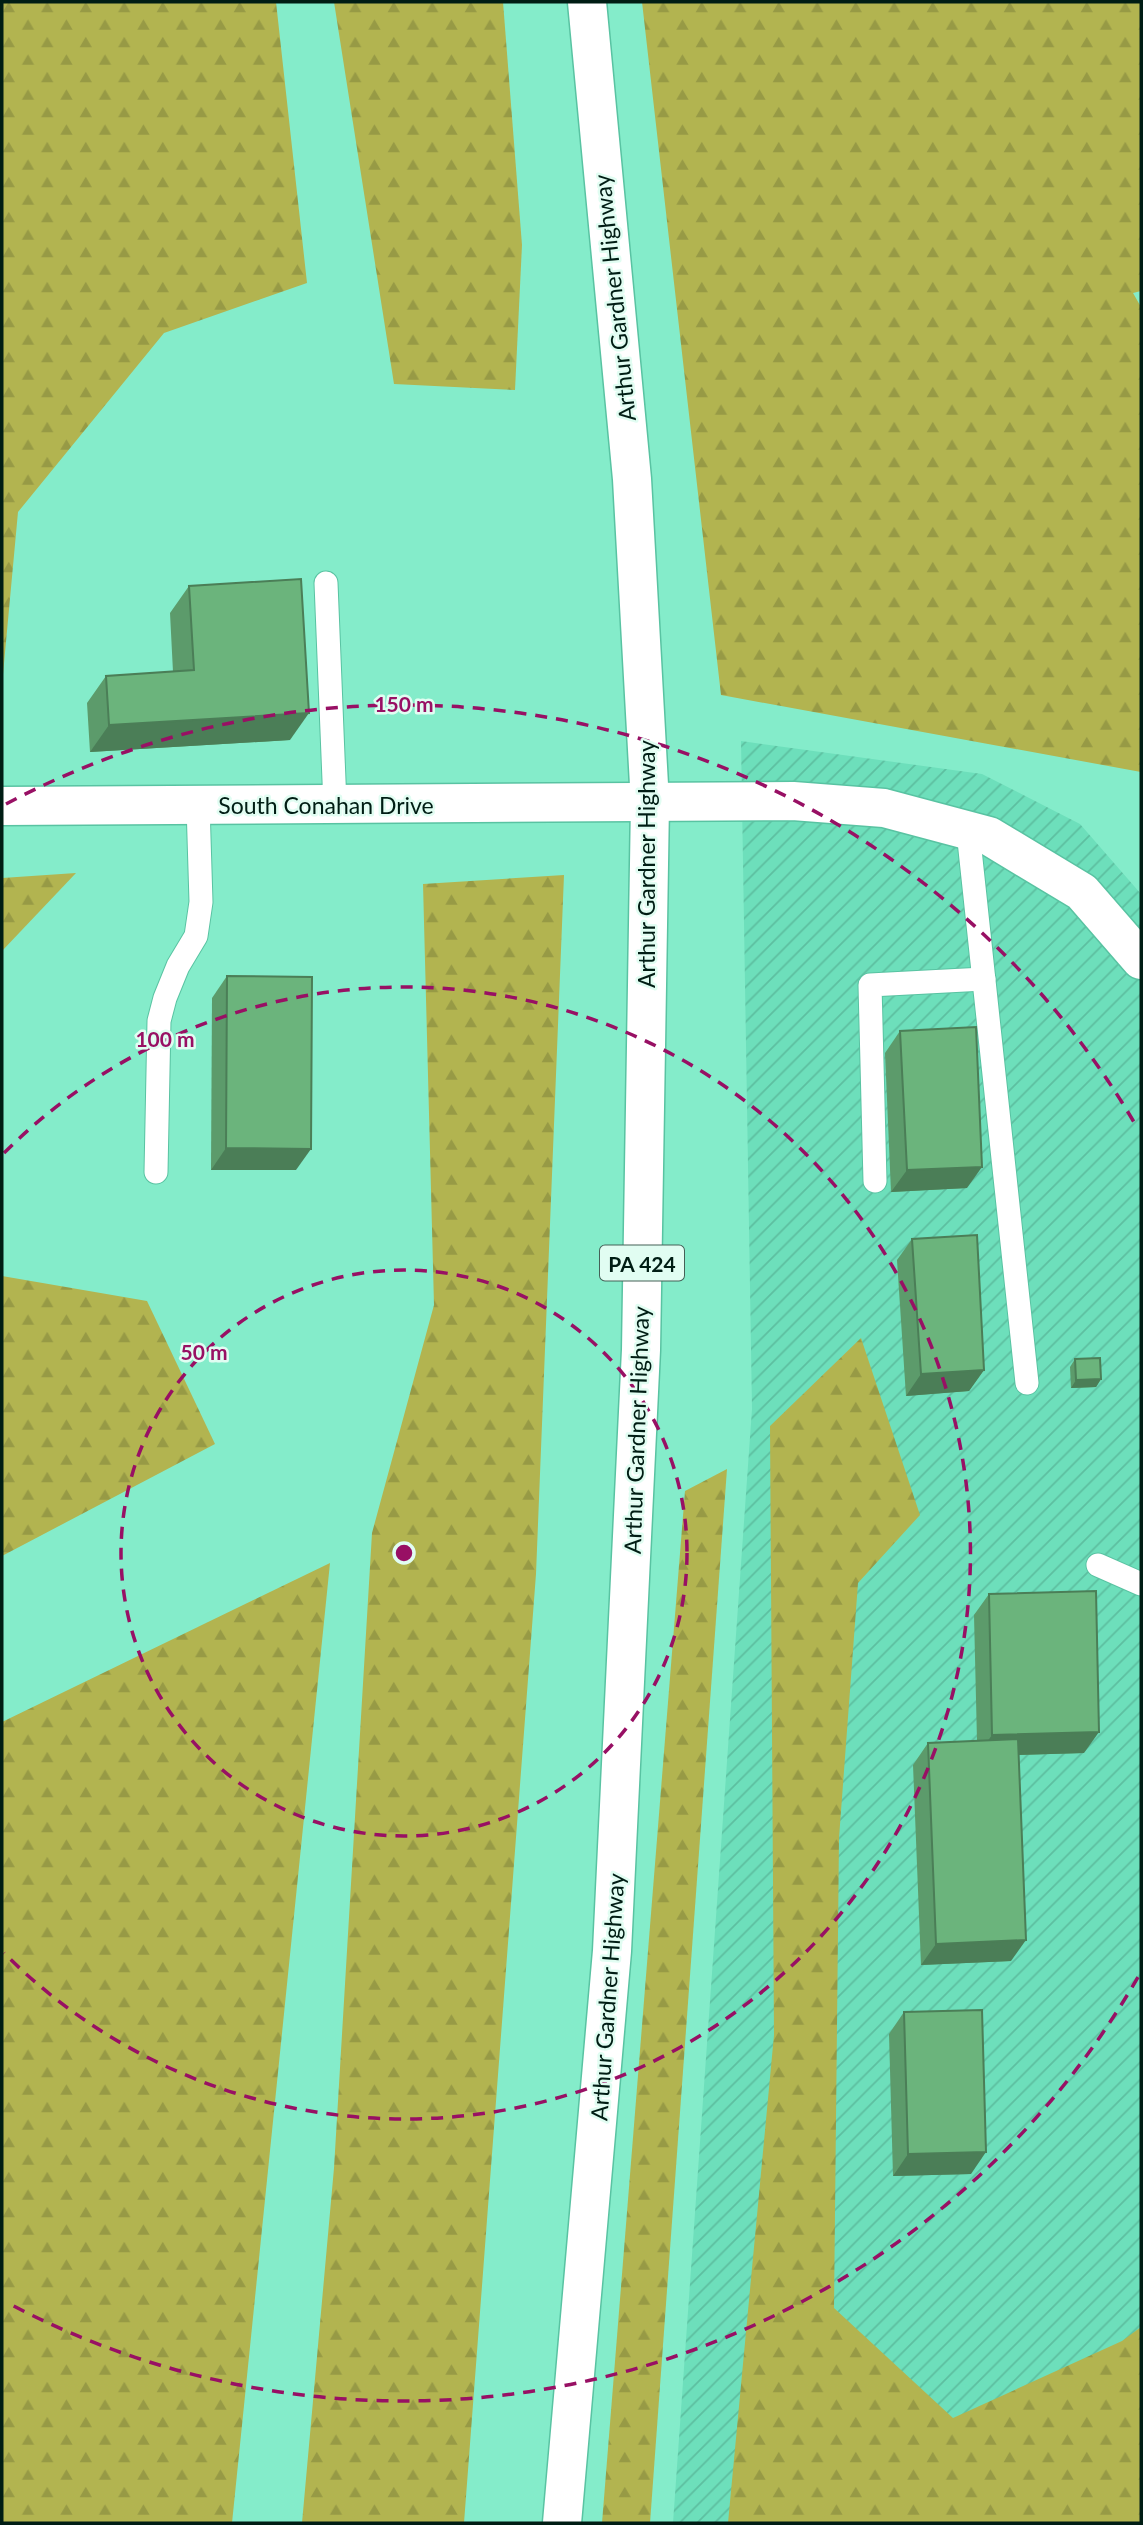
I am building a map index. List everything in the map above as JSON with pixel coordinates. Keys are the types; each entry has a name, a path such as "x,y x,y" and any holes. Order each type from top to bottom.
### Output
{"main road":[{"name":"Arthur Gardner Highway","path":"562,2523 612,1951 641,1350 650,803 632,479 587,2"},
{"name":"South Conahan Drive","path":"2,806 793,800 884,808 989,836 1082,891 1141,960"}],"lane":[{"path":"326,583 335,805"},
{"path":"156,1172 159,1021 174,976 195,936 201,902 198,805"},
{"path":"968,831 1027,1383"},
{"path":"876,1181 870,985 984,979"},
{"path":"1098,1565 1141,1584"}],"shaded area":[{"path":"741,741 982,774 1080,824 1141,894 1141,2523 673,2523 752,1409"}],"green space":[{"path":"2,2 276,2 307,283 164,333 18,512 2,685"},
{"path":"334,2 503,2 522,245 515,390 394,384"},
{"path":"642,2 1141,2 1141,291 1133,293 1141,307 1141,772 721,695"},
{"path":"76,873 2,951 2,878"},
{"path":"564,875 536,1574 464,2523 302,2523 334,2168 372,1533 434,1305 423,884"},
{"path":"2,1276 147,1301 215,1444 2,1556"},
{"path":"861,1338 920,1515 858,1583 839,1838 834,2308 953,2418 1122,2341 1141,2327 1141,2523 728,2523 774,2035 770,1426"},
{"path":"727,1469 650,2523 602,2523 685,1491"},
{"path":"330,1563 232,2523 2,2523 2,1722"}],"building":[{"path":"301,579 309,713 109,725 106,676 194,670 189,586"},
{"path":"227,976 312,977 311,1149 226,1148"},
{"path":"976,1027 982,1167 907,1170 900,1031"},
{"path":"977,1235 984,1370 921,1374 912,1239"},
{"path":"1100,1358 1101,1379 1076,1380 1075,1359"},
{"path":"1096,1591 1099,1732 992,1735 989,1594"},
{"path":"1018,1739 1026,1940 936,1944 928,1743"},
{"path":"982,2010 986,2152 908,2154 904,2012"}]}
